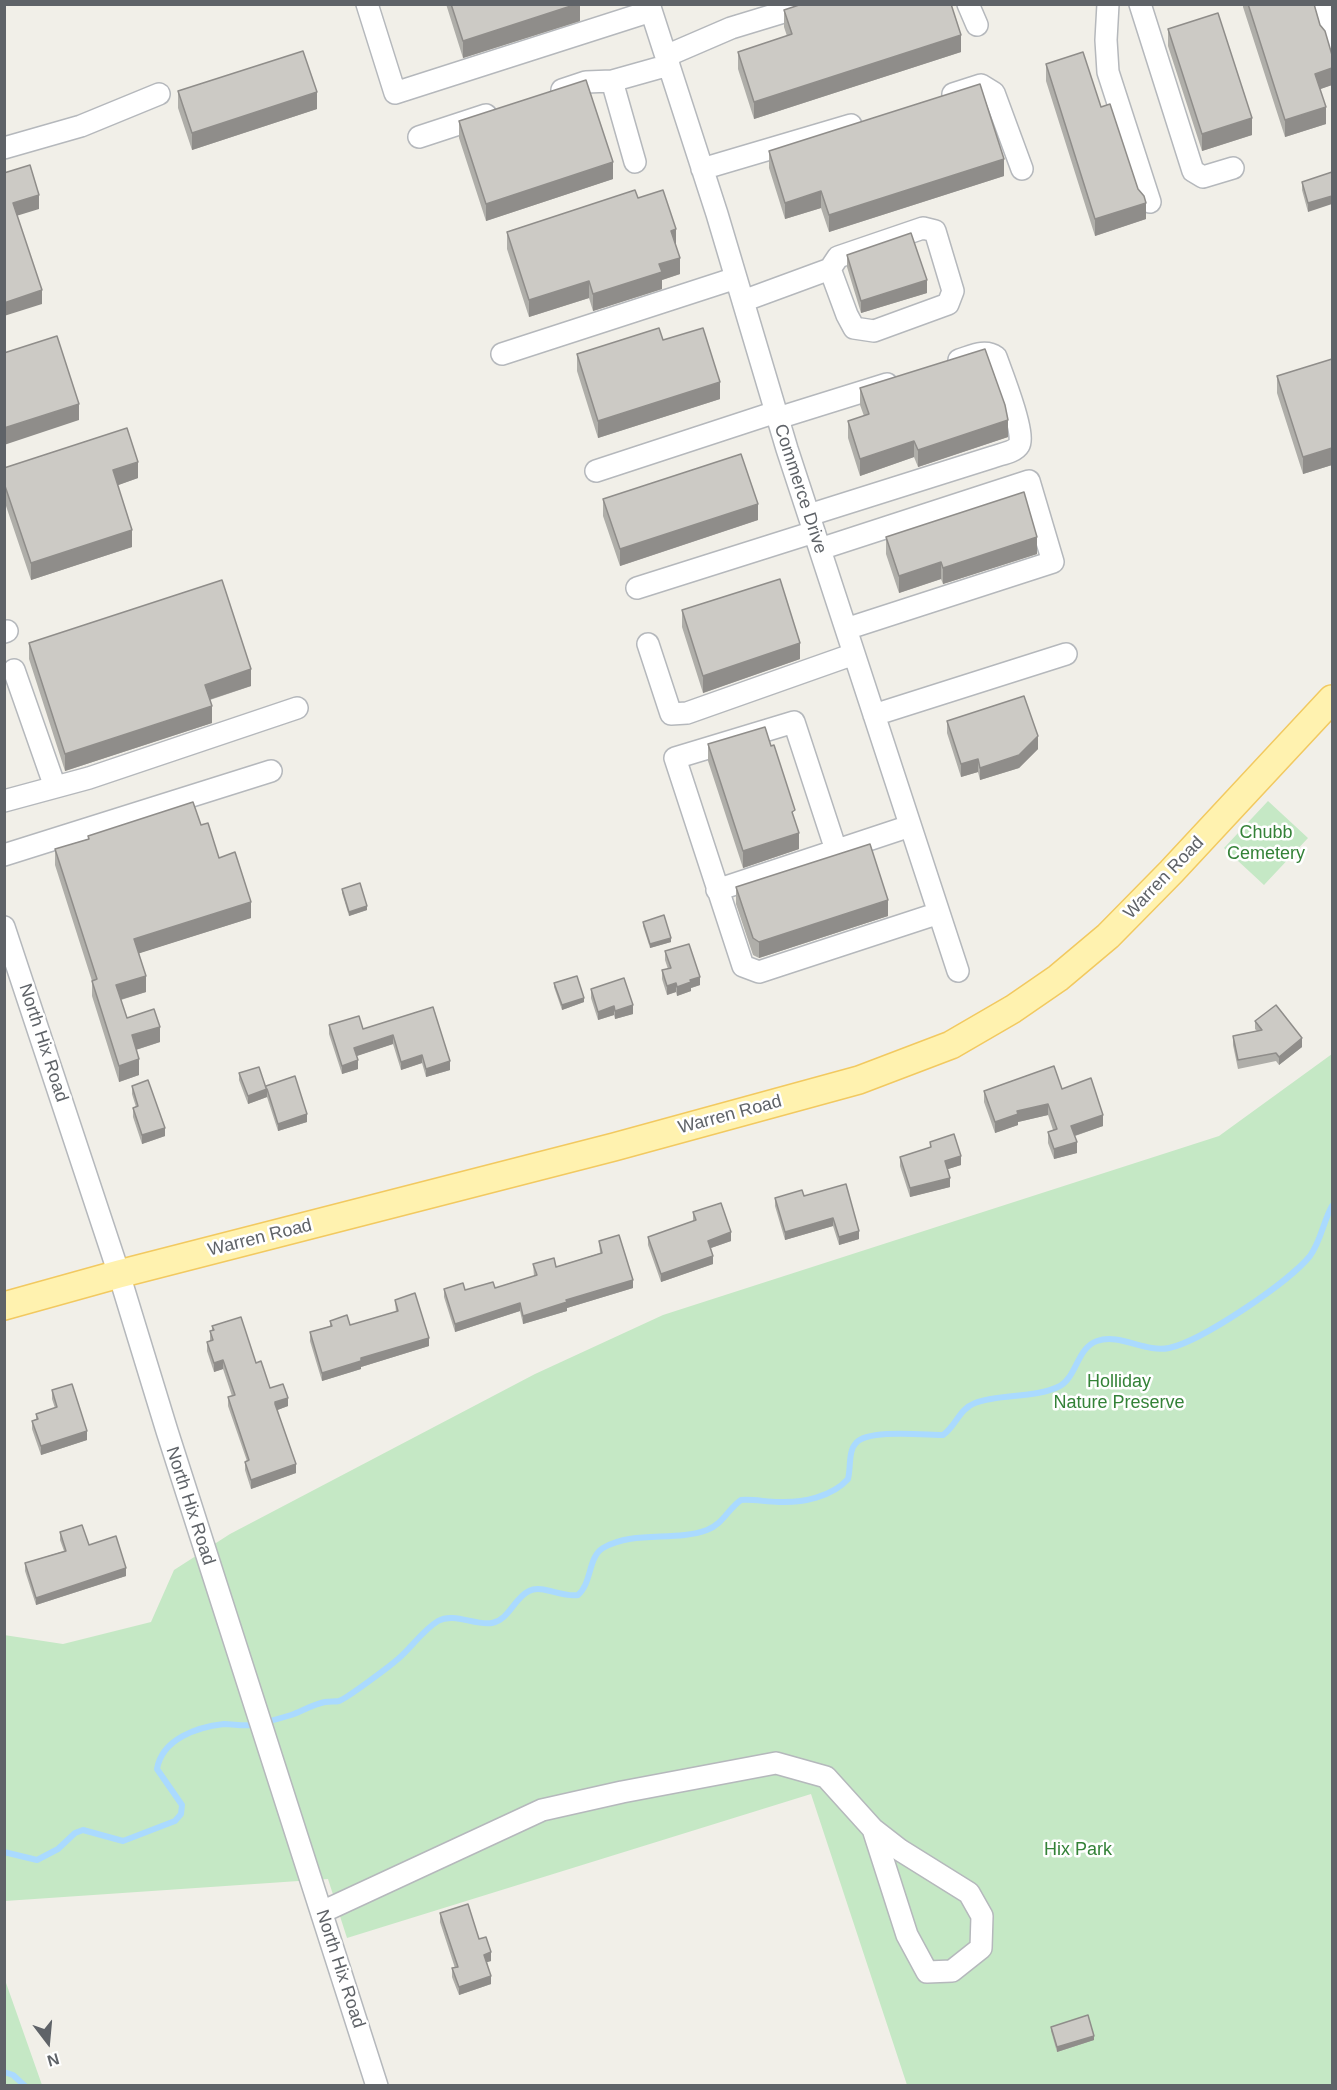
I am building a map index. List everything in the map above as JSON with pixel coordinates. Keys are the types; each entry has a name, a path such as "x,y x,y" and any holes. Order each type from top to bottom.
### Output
{"main road":[{"name":"Warren Road","path":"4,1306 119,1274 614,1147 859,1080 951,1045 1013,1009 1058,978 1108,936 1171,872 1332,699"}],"street":[{"path":"367,4 395,93 650,8"},
{"path":"542,97 586,82 612,81 667,61 731,28 810,4"},
{"path":"968,4 978,26"},
{"path":"1108,4 1106,40 1108,72 1150,202"},
{"path":"1140,4 1193,171 1203,177 1233,168"},
{"path":"1322,4 1332,38"},
{"name":"Commerce Drive","path":"650,8 814,532 958,972"},
{"path":"612,81 635,162"},
{"path":"939,98 981,85 994,93 1022,169"},
{"path":"4,148 81,126 159,94"},
{"path":"419,137 508,108"},
{"path":"702,169 865,121"},
{"path":"743,301 830,269 838,257 923,228 935,231 953,291 948,304 874,331 854,328 830,269"},
{"path":"502,354 736,278"},
{"path":"814,532 1014,450 1019,445 1021,436 1018,423 996,357 990,353 983,353 938,367"},
{"path":"596,471 904,378"},
{"path":"637,588 814,532 1029,481 1053,562 846,629"},
{"path":"648,644 671,714 687,713 854,654"},
{"path":"874,715 1066,654"},
{"path":"14,670 55,788"},
{"path":"4,801 55,788 297,708"},
{"path":"836,850 794,722 675,758 743,966 759,972 939,913"},
{"path":"4,855 271,771"},
{"path":"717,891 910,826"},
{"name":"North Hix Road","path":"4,927 119,1274 249,1690 377,2085"},
{"path":"322,1912 542,1810 622,1791 776,1763 826,1777 873,1829 900,1850 969,1893 982,1916 981,1948 952,1971 927,1972 907,1935 873,1829"}],"green space":[{"name":"Chubb Cemetery","path":"1268,801 1308,838 1264,885 1224,848"},
{"name":"Holliday Nature Preserve","path":"1332,1054 1332,2085 907,2085 811,1794 347,1938 328,1879 5,1901 4,1635 63,1644 151,1622 174,1570 230,1534 535,1374 663,1315 1219,1136"},
{"path":"5,1980 42,2085 5,2085"}],"building":[{"path":"451,4 577,4 463,41"},
{"path":"802,4 951,4 961,35 754,102 738,52 792,34 784,10"},
{"path":"1248,4 1314,4 1332,55 1332,68 1315,74 1326,107 1285,120"},
{"path":"1218,13 1252,118 1202,134 1168,29"},
{"path":"303,51 317,92 192,133 178,91"},
{"path":"1083,52 1101,107 1110,104 1138,189 1146,203 1095,219 1046,64"},
{"path":"586,80 613,162 486,204 459,121"},
{"path":"980,84 1004,159 829,215 821,191 785,203 769,151"},
{"path":"30,165 39,195 13,203 42,290 4,303 4,173"},
{"path":"1332,172 1332,196 1308,203 1302,182"},
{"path":"635,190 638,198 663,190 676,229 671,231 680,258 659,264 662,272 593,294 589,281 529,300 507,232"},
{"path":"911,233 927,280 861,301 847,255"},
{"path":"659,328 663,340 703,328 720,382 598,421 577,354"},
{"path":"57,336 79,404 4,428 4,353"},
{"path":"985,349 1008,420 918,450 914,441 860,459 848,421 869,414 860,388"},
{"path":"1332,359 1332,448 1303,457 1277,376"},
{"path":"127,428 138,462 113,470 132,530 31,563 4,483 4,468"},
{"path":"741,454 758,504 620,549 603,499"},
{"path":"1024,492 1037,537 943,568 941,562 899,576 886,537"},
{"path":"780,579 800,643 703,676 682,610"},
{"path":"222,580 251,669 205,685 212,706 65,754 29,643"},
{"path":"1024,696 1038,736 1019,755 980,768 978,759 961,764 947,721"},
{"path":"765,727 771,746 774,745 795,810 792,812 799,833 743,851 708,744"},
{"path":"193,802 201,825 208,823 219,858 235,852 251,902 134,939 146,976 116,985 127,1018 154,1009 160,1027 132,1035 139,1059 119,1066 92,981 97,979 55,849"},
{"path":"870,844 888,900 759,942 753,938 736,887"},
{"path":"360,883 367,906 349,912 342,889"},
{"path":"664,915 671,938 650,944 643,922"},
{"path":"689,944 700,977 677,987 676,983 667,986 662,970 671,968 665,951"},
{"path":"577,976 584,998 562,1005 554,983"},
{"path":"624,978 633,1005 615,1011 614,1006 598,1012 591,989"},
{"path":"1276,1005 1302,1038 1279,1057 1276,1053 1238,1060 1233,1036 1262,1030 1255,1021"},
{"path":"433,1007 450,1061 426,1069 422,1055 401,1062 393,1035 354,1048 358,1060 342,1066 329,1025 359,1016 363,1029"},
{"path":"1054,1066 1062,1089 1091,1078 1103,1115 1071,1126 1077,1142 1054,1149 1048,1132 1057,1129 1048,1104 1017,1111 1018,1114 995,1122 984,1091"},
{"path":"259,1067 266,1088 266,1086 295,1076 307,1114 278,1124 267,1089 248,1096 239,1073"},
{"path":"148,1080 165,1128 142,1135 133,1108 138,1106 132,1086"},
{"path":"954,1134 961,1156 945,1161 950,1178 910,1188 900,1157 931,1147 930,1142"},
{"path":"846,1184 859,1231 839,1237 833,1218 785,1232 775,1198 802,1190 804,1196"},
{"path":"721,1203 731,1232 708,1241 713,1256 661,1274 648,1237 696,1220 693,1212"},
{"path":"619,1235 633,1280 566,1300 567,1302 523,1316 520,1303 455,1324 444,1289 463,1283 465,1290 493,1282 495,1288 537,1275 533,1264 554,1258 556,1267 602,1253 599,1241"},
{"path":"415,1293 429,1338 361,1358 361,1361 322,1373 310,1332 332,1326 330,1321 347,1315 350,1325 398,1311 395,1300"},
{"path":"241,1317 256,1363 261,1361 270,1388 283,1384 288,1398 275,1402 275,1404 296,1464 251,1480 245,1462 249,1460 228,1397 235,1395 223,1360 214,1363 207,1342 213,1340 210,1331 214,1330 212,1326"},
{"path":"72,1384 87,1431 41,1446 32,1421 38,1419 36,1414 57,1407 52,1390"},
{"path":"82,1525 89,1545 116,1536 126,1568 36,1598 25,1563 66,1551 60,1532"},
{"path":"468,1904 479,1939 486,1937 491,1952 484,1955 491,1976 459,1987 452,1968 458,1967 440,1913"},
{"path":"1088,2015 1094,2036 1057,2047 1051,2027"}],"waterway":[{"path":"4,1852 37,1860 58,1849 75,1833 83,1830 123,1841 175,1821 181,1814 182,1805 157,1769 166,1750 182,1736 203,1728 224,1724 261,1723 291,1715 321,1703 339,1701 393,1663 438,1621 458,1618 479,1623 492,1623 503,1618 524,1594 534,1589 578,1595 586,1584 595,1557 603,1548 628,1539 682,1535 707,1530 717,1524 741,1500 788,1502 816,1498 834,1490 848,1479 853,1446 862,1439 884,1434 943,1435 961,1413 975,1403 1039,1393 1060,1386 1070,1376 1085,1350 1097,1341 1115,1339 1160,1349 1184,1343 1223,1323 1265,1295 1299,1267 1314,1250 1332,1206"},
{"path":"4,2072 13,2075 25,2086"}],"park label":[{"name":"Hix Park","path":"1078,1850"}]}
